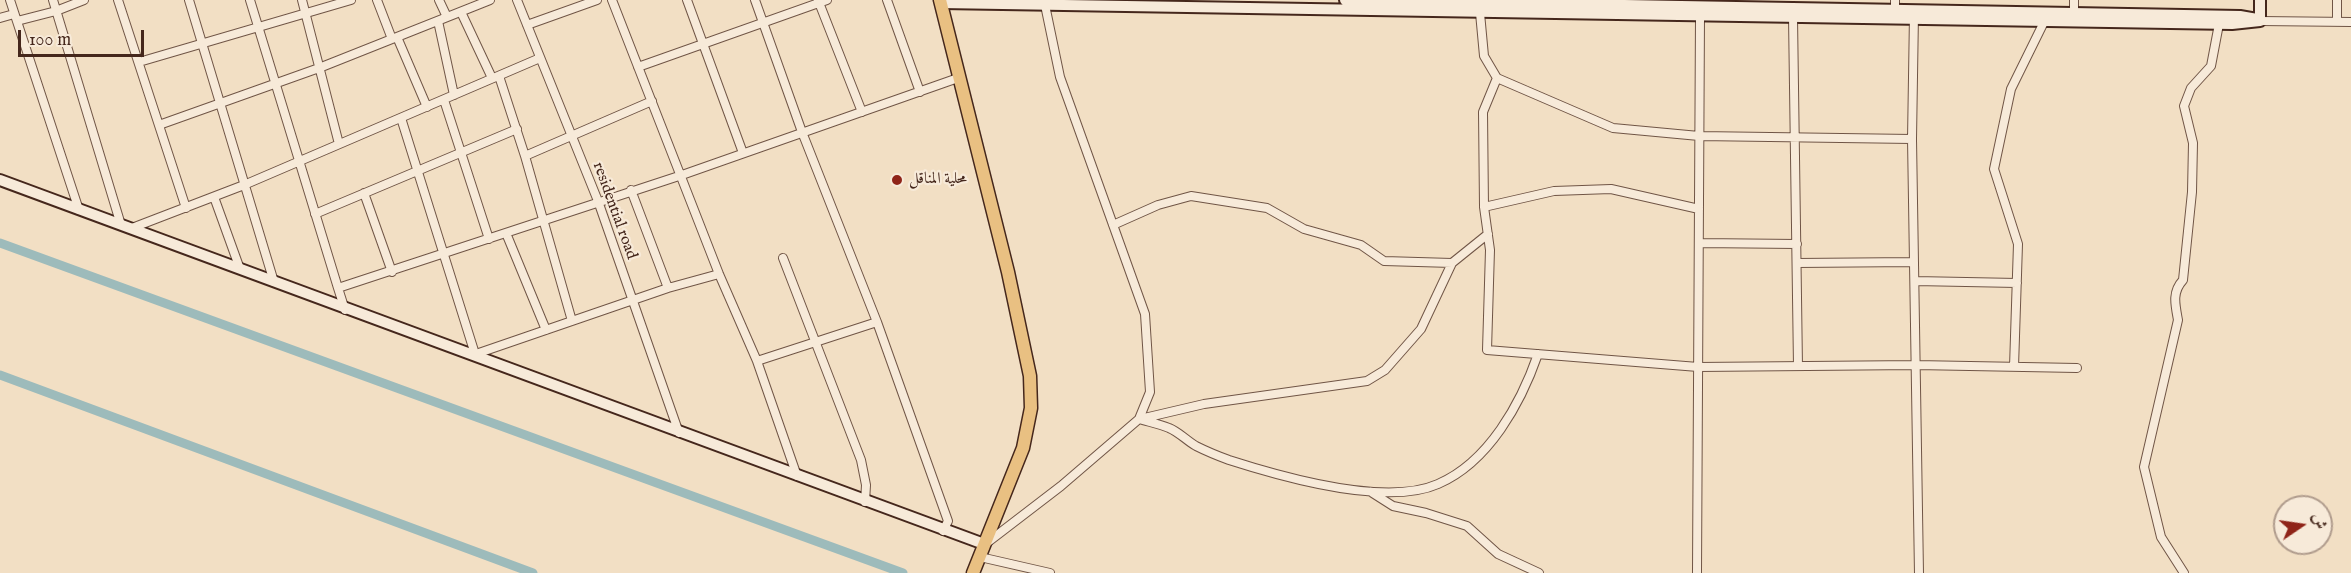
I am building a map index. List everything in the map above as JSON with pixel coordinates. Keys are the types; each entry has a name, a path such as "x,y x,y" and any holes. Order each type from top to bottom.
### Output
{"main road":[{"path":"940,1 1008,272 1030,375 1031,408 1023,448 973,573"}],"street":[{"path":"10,0 79,210"},
{"path":"53,0 127,227"},
{"path":"0,18 56,11 84,0"},
{"path":"118,0 186,208"},
{"path":"189,0 274,282"},
{"path":"250,0 345,310"},
{"path":"302,0 339,144"},
{"path":"139,62 351,0"},
{"path":"377,0 427,107"},
{"path":"439,0 447,17"},
{"path":"159,125 319,68 490,0"},
{"name":"residential road","path":"517,0 598,201 679,433"},
{"path":"527,25 597,0"},
{"path":"612,0 719,274 757,361 798,477"},
{"path":"687,0 743,153"},
{"path":"755,0 802,132 877,322 948,521 943,531"},
{"path":"888,0 920,92"},
{"path":"1345,0 1479,5 1596,2 1700,8 1793,17 2074,13 2245,16 2260,21"},
{"path":"2074,0 2074,13"},
{"path":"2260,0 2260,21"},
{"path":"2337,0 2337,22"},
{"path":"638,68 821,1 862,112"},
{"path":"940,1 1045,5 1479,5 1700,8 1829,4 1895,5 1914,14 2044,22 2219,24 2260,21 2351,22"},
{"path":"0,180 345,310 473,355 943,531 984,544 1061,486 1139,419 1150,392 1145,314 1060,77 1045,5"},
{"path":"1479,5 1485,56 1497,78 1613,128 1699,136 1912,139"},
{"path":"1697,573 1700,8"},
{"path":"461,12 496,77 517,129 572,321"},
{"path":"1914,14 1912,139 1919,573"},
{"path":"1793,17 1798,366"},
{"path":"438,21 454,95"},
{"path":"2014,367 2018,244 1994,170 2011,89 2044,22"},
{"path":"2184,573 2161,537 2144,467 2178,320 2175,300 2177,287 2183,280 2192,192 2193,143 2184,106 2191,88 2211,66 2219,24"},
{"path":"127,227 186,208 244,185 540,58"},
{"path":"338,288 682,175 958,78"},
{"path":"1497,78 1483,112 1485,207 1490,250 1487,350 1698,367 1916,365 2077,368"},
{"path":"444,100 489,238"},
{"path":"525,156 652,101"},
{"path":"401,118 473,355"},
{"path":"315,214 460,151 517,129"},
{"path":"1485,207 1554,191 1611,189 1699,209"},
{"path":"631,190 668,288"},
{"path":"364,193 392,272"},
{"path":"1113,225 1158,205 1191,196 1267,208 1304,229 1361,246 1384,261 1452,263"},
{"path":"214,197 240,269"},
{"path":"506,233 546,330"},
{"path":"1139,419 1204,404 1367,381 1385,370 1422,329 1452,263 1488,234"},
{"path":"1699,243 1797,244"},
{"path":"783,258 861,460 866,485 865,502"},
{"path":"1797,263 1914,262"},
{"path":"473,355 631,300 719,274"},
{"path":"1915,281 2017,283"},
{"path":"757,361 877,322"},
{"path":"1139,419 1170,428 1196,446 1229,459 1299,479 1370,491 1398,492 1438,484 1474,461 1525,391 1538,354"},
{"path":"1370,491 1393,506 1426,513 1467,526 1498,554 1539,573"},
{"path":"980,557 1050,573"}],"waterway":[{"path":"0,243 903,573"},
{"path":"0,375 533,573"}],"place":[{"name":"محلية المناقل","path":"897,180"}]}
